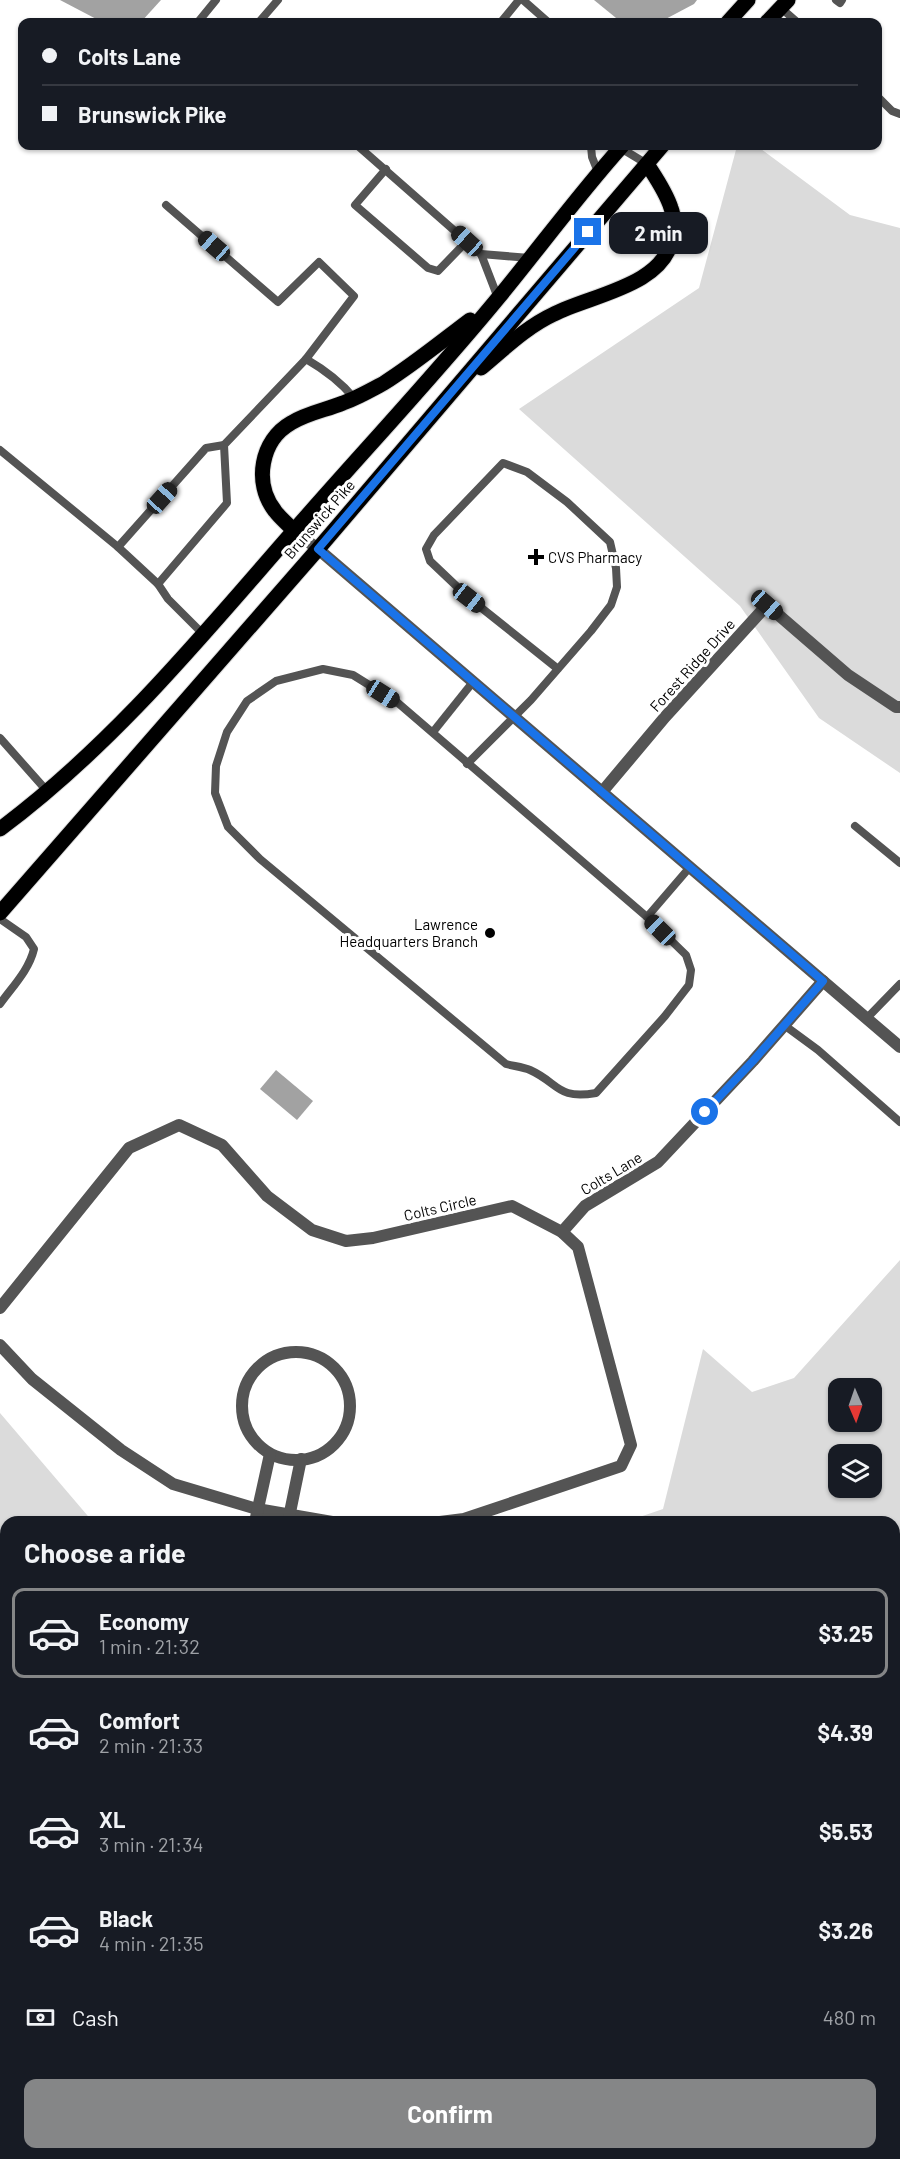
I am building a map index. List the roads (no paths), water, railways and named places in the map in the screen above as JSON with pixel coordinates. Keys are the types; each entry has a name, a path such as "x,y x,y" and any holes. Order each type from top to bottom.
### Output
{"main road":[{"path":"732,18 748,0"},
{"path":"771,18 784,4"},
{"name":"Brunswick Pike","path":"0,829 75,768 126,718 203,634 498,298 616,150"},
{"name":"Brunswick Pike","path":"0,913 318,549 659,150"},
{"path":"441,404 525,332 551,315 637,281 651,273 663,260 670,245 674,227 672,210 666,194 647,164"},
{"path":"294,531 274,511 266,496 262,479 263,463 268,447 278,434 289,424 303,417 354,398 384,383 498,298"}],"street":[{"path":"294,531 318,549 900,1047"},
{"name":"Forest Ridge Drive","path":"602,792 665,717 767,605 848,675 896,707 900,707"},
{"name":"Colts Lane","path":"562,1232 585,1206 658,1162 823,981"},
{"name":"Colts Circle","path":"0,1308 129,1148 179,1125 222,1144 267,1196 312,1230 346,1241 373,1238 512,1206 562,1232 578,1247 631,1445 621,1466 473,1516"},
{"path":"0,1345 41,1387 121,1450 173,1484 279,1516"},
{"path":"300,1352 317,1356 332,1365 343,1379 350,1395 350,1412 345,1429 336,1443 322,1454 301,1459 283,1458 270,1454 256,1443 246,1427 242,1409 244,1390 252,1374 265,1361 282,1353 300,1352"},
{"path":"256,1516 270,1454"},
{"path":"290,1516 301,1459"}],"lane":[{"path":"201,18 216,0"},
{"path":"262,18 278,0"},
{"path":"505,18 521,0 543,18"},
{"path":"784,4 794,18"},
{"path":"882,101 892,111 900,114"},
{"path":"363,150 481,254 498,298"},
{"path":"591,150 598,172"},
{"path":"625,150 647,164"},
{"path":"386,169 355,205 428,268 438,271 467,241"},
{"path":"118,547 206,448 224,445 306,359 354,296 319,262 278,302 166,205"},
{"path":"481,254 530,258"},
{"path":"306,359 334,376 354,398"},
{"path":"158,584 227,503 224,445"},
{"path":"0,450 118,547 158,584 168,599 203,634"},
{"path":"467,764 531,700 558,669 611,605 617,587 616,568 610,542 567,502 527,472 502,463 434,535 426,549 430,561 469,598 558,669"},
{"path":"323,669 353,675 398,703 467,764 647,918 686,955 692,970 688,985 665,1016 596,1093 580,1096 568,1095 530,1070 506,1064 260,859 228,827 215,793 216,766 227,732 247,700 276,681 323,669"},
{"path":"433,732 473,682"},
{"path":"0,738 47,791"},
{"path":"855,826 900,863"},
{"path":"647,918 690,867"},
{"path":"0,919 26,937 34,949 31,961 23,974 0,1004"},
{"path":"867,1018 900,984"},
{"path":"784,1025 818,1050 900,1122"}],"place":[{"name":"CVS Pharmacy","path":"536,557"},
{"name":"Lawrence Headquarters Branch","path":"490,933"}]}
